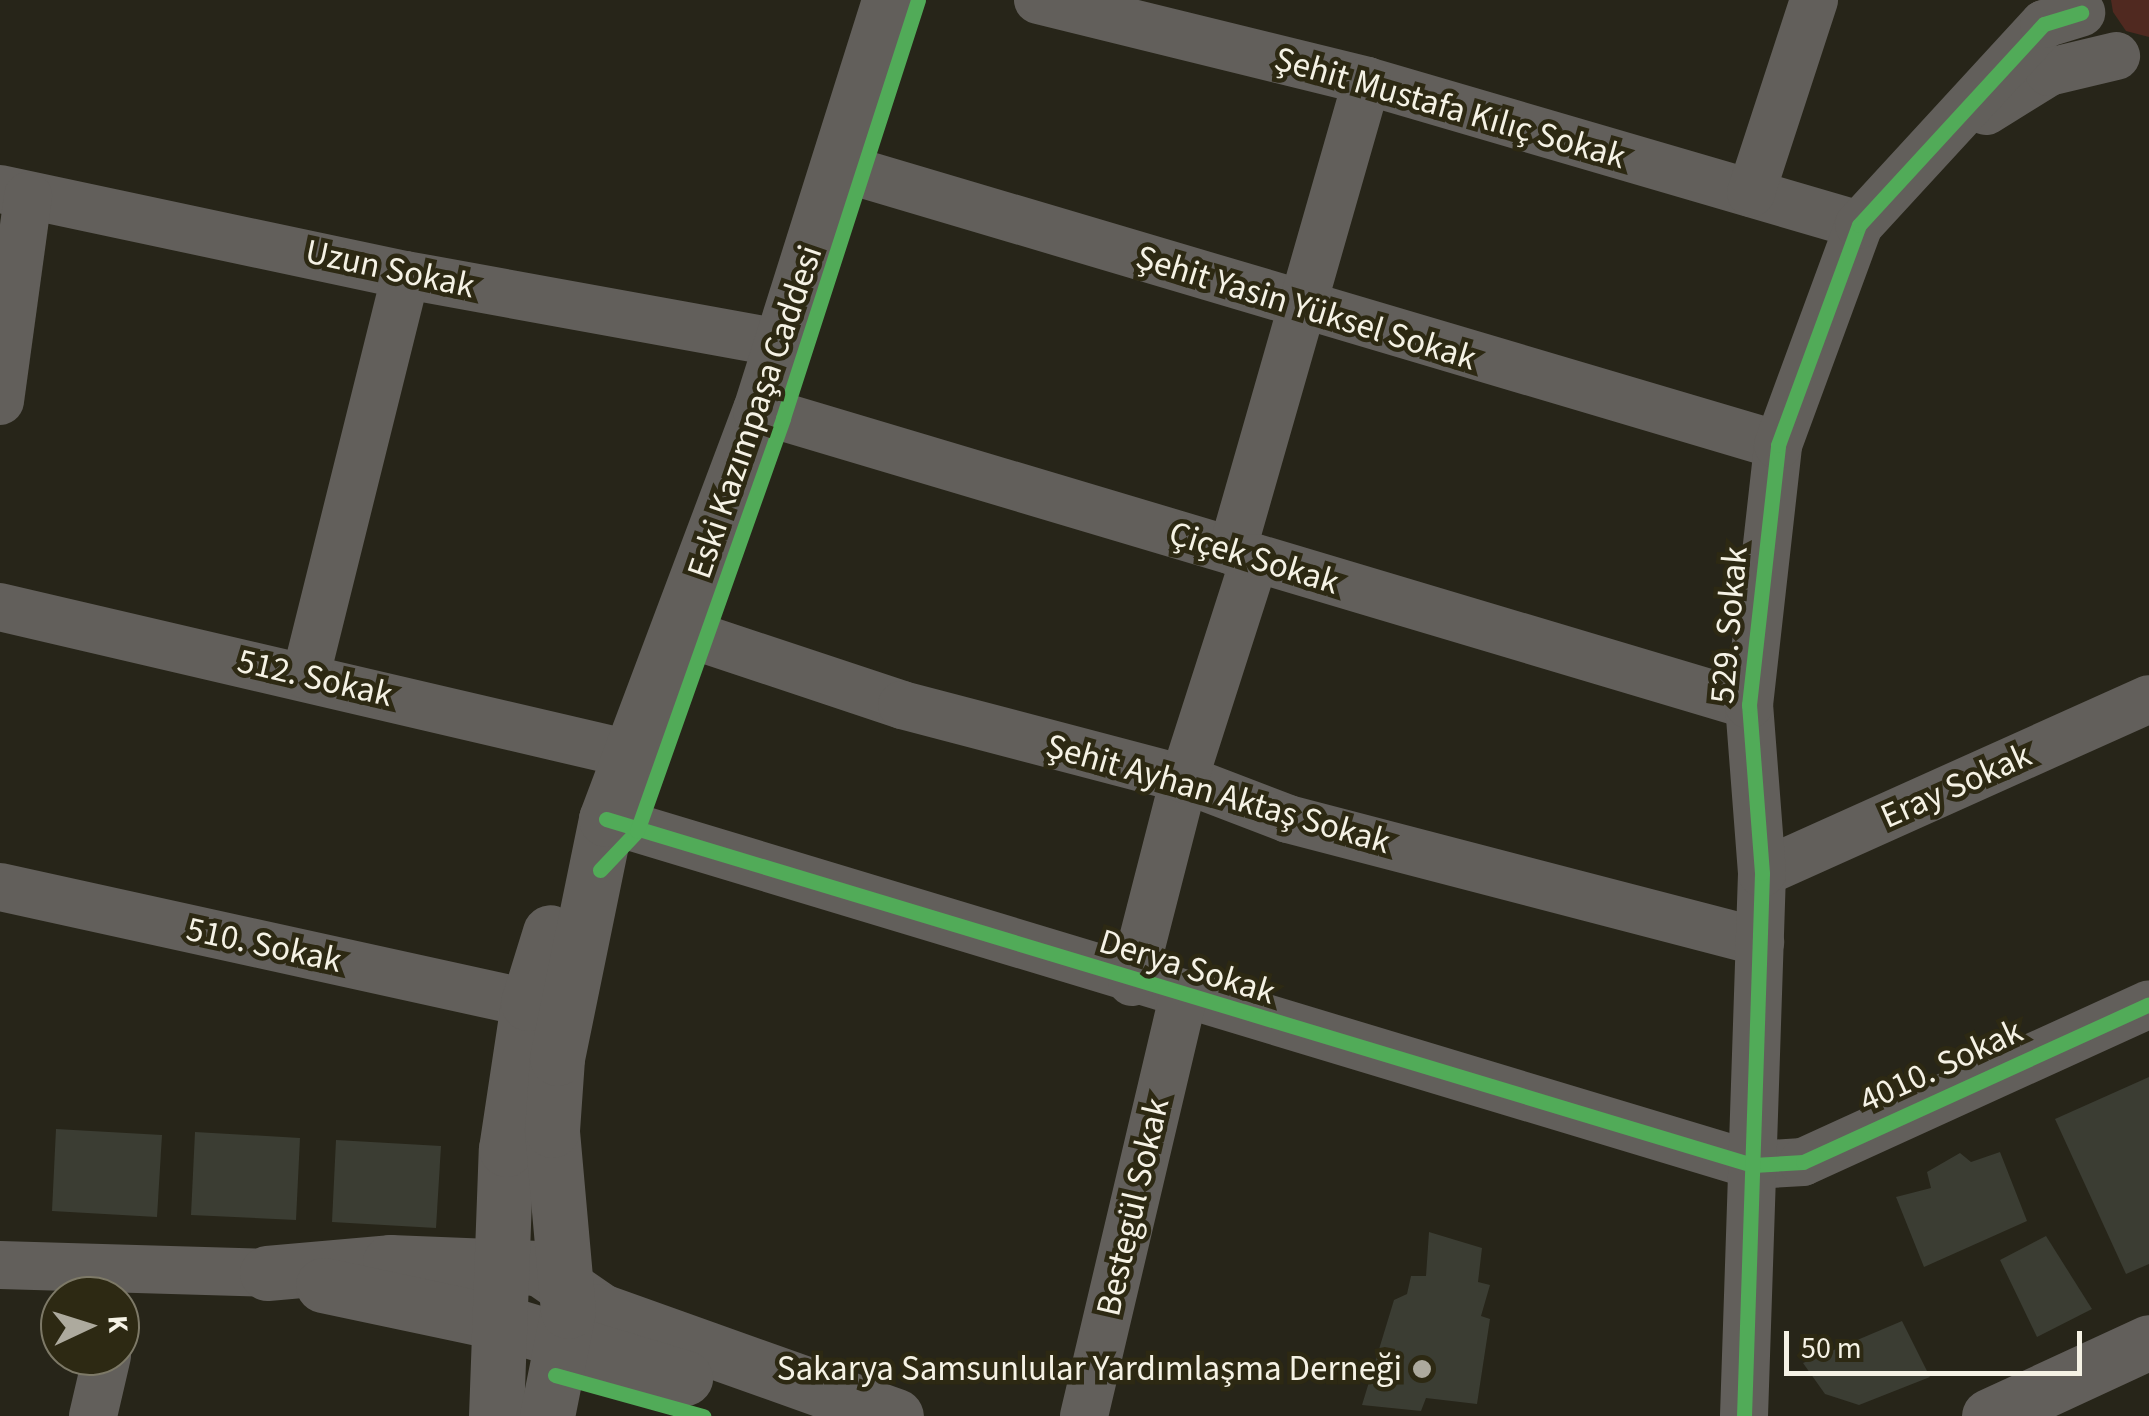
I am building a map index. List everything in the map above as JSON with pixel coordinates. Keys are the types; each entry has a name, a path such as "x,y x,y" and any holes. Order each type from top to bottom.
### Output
{"street":[{"name":"Eski Kazımpaşa Caddesi","path":"547,1416 562,1342 566,1282 552,1130 557,1058 606,819 680,631 760,410 889,0"},
{"name":"Şehit Mustafa Kılıç Sokak","path":"1038,0 1367,81 1860,226"},
{"path":"1751,193 1814,0"},
{"path":"2079,3 2098,44 2138,63"},
{"name":"529. Sokak","path":"1744,1416 1762,873 1749,706 1778,446 1860,226 1950,134 2044,24 2079,3"},
{"name":"529. Sokak","path":"1950,134 2049,72 2138,63"},
{"path":"1132,982 1244,555 1302,308 1367,81"},
{"name":"Şehit Yasin Yüksel Sokak","path":"836,166 1302,308 1778,446"},
{"path":"0,401 14,193"},
{"name":"Uzun Sokak","path":"14,193 406,275 781,343"},
{"path":"306,675 406,275"},
{"name":"Çiçek Sokak","path":"760,410 1749,706"},
{"name":"512. Sokak","path":"0,607 306,675 629,754"},
{"name":"Şehit Ayhan Aktaş Sokak","path":"680,631 902,706 1184,779 1288,819 1760,942"},
{"name":"Eray Sokak","path":"1762,873 2149,699"},
{"name":"Eski Kazımpaşa Caddesi","path":"496,1416 506,1149 528,1003 577,853 606,819"},
{"name":"Derya Sokak","path":"606,819 1183,998 1754,1165"},
{"name":"510. Sokak","path":"0,887 528,1003"},
{"name":"Bestegül Sokak","path":"1084,1416 1183,998"},
{"name":"4010. Sokak","path":"1754,1165 1804,1162 2149,1004"},
{"path":"140,1283 390,1262 500,1263 539,1268 566,1282 601,1311 896,1416"},
{"path":"0,1265 72,1276"},
{"path":"266,1274 497,1322 808,1416"},
{"path":"1989,1416 2149,1342"},
{"path":"92,1416 101,1376"}],"shaded area":[{"path":"2111,0 2149,0 2149,37 2126,31 2113,12"}],"building":[{"path":"2149,1077 2149,1264 2126,1274 2055,1119"},
{"path":"56,1129 162,1135 157,1217 52,1211"},
{"path":"195,1132 300,1138 296,1220 191,1215"},
{"path":"336,1140 441,1146 436,1228 332,1222"},
{"path":"2000,1152 2027,1221 1924,1267 1896,1197 1931,1188 1927,1172 1960,1153 1971,1162"},
{"path":"1429,1232 1482,1248 1478,1282 1490,1285 1481,1316 1490,1319 1477,1404 1426,1398 1421,1411 1362,1405 1394,1300 1407,1294 1411,1276 1426,1276"},
{"path":"2046,1236 2092,1309 2037,1337 2000,1260"},
{"path":"1902,1321 1930,1377 1859,1405 1825,1394 1803,1363"}],"cycle path":[{"path":"600,870 637,831 783,418 918,0"},
{"path":"1744,1416 1762,873 1749,705 1778,445 1859,225 2044,24 2081,13"},
{"path":"606,819 1753,1165 1803,1162 2149,1004"},
{"path":"555,1375 703,1416"}],"place":[{"name":"Sakarya Samsunlular Yardımlaşma Derneği","path":"1422,1369"}]}
